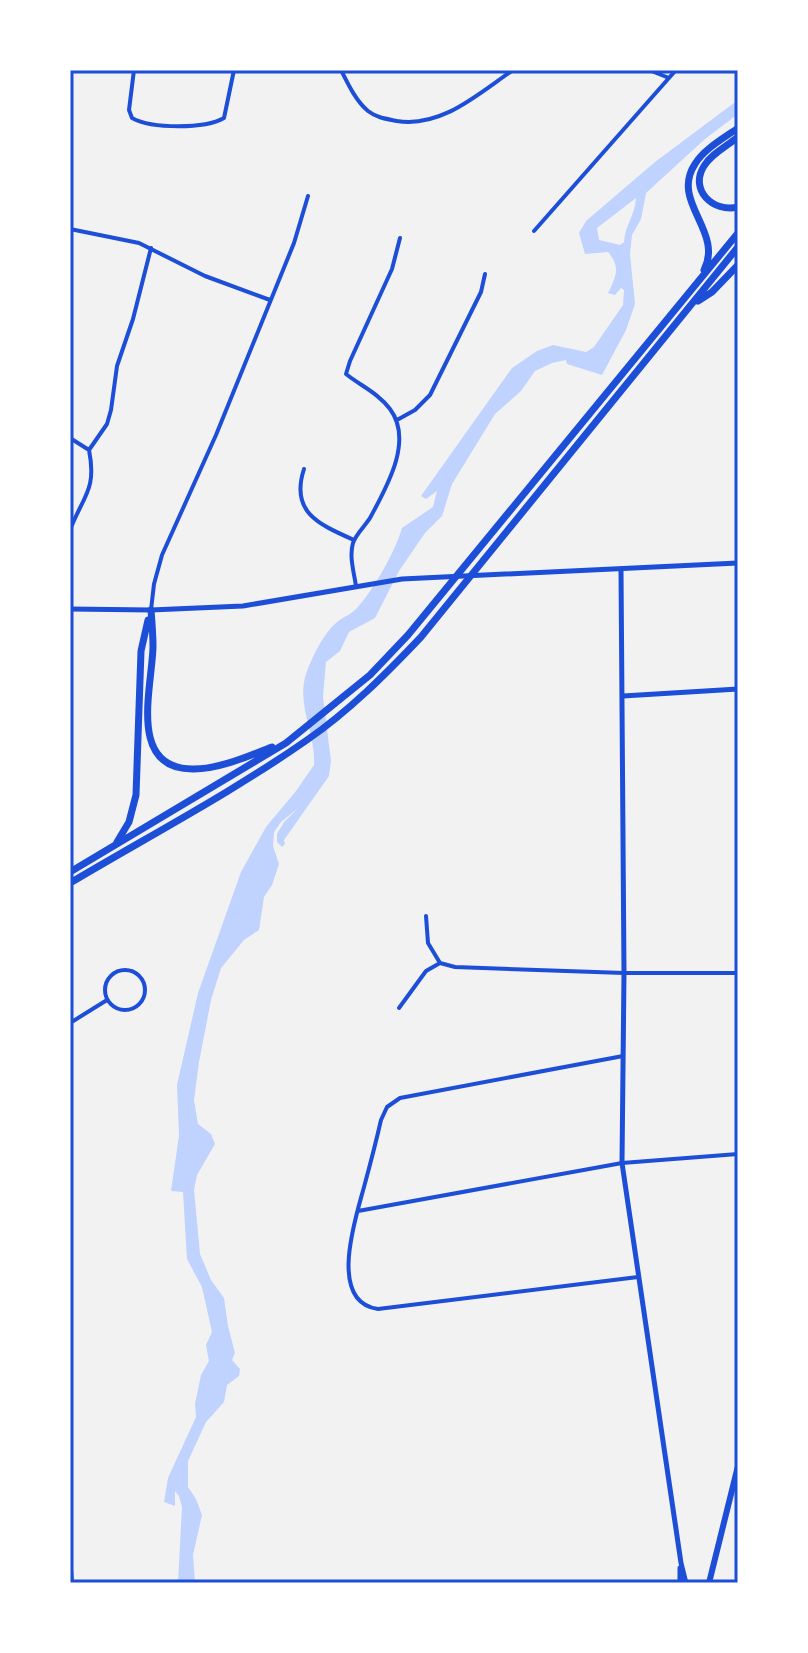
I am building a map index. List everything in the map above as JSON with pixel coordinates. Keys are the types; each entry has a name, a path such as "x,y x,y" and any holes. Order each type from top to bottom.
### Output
{"highway":[{"path":"699,281 711,249 707,234 691,204 690,175 701,156 738,128"},
{"path":"738,137 706,163 700,180 703,194 715,206 728,209 738,207"},
{"path":"70,872 286,743 379,665 450,585 738,233"},
{"path":"70,883 231,790 308,740 386,674 421,637 738,247"},
{"path":"693,304 712,292 738,265"},
{"path":"151,610 153,646 147,713 151,745 160,757 174,766 194,769 286,743"},
{"path":"115,846 129,822 136,795 141,651 151,610"}],"main road":[{"path":"709,1583 737,1471"}],"street":[{"path":"134,70 129,110 132,118 142,124 174,126 215,124 224,118 234,70"},
{"path":"341,70 369,111 383,119 423,122 450,112 513,70"},
{"path":"649,70 669,78"},
{"path":"534,231 676,70"},
{"path":"151,610 162,555 195,486 271,300 294,243 308,196"},
{"path":"70,229 129,240 205,276 271,300"},
{"path":"356,586 354,540 368,520 394,468 398,450 397,420 380,398 346,374 392,269 400,238"},
{"path":"70,530 92,481 89,450 107,424 117,366 151,248"},
{"path":"397,420 415,410 430,395 481,292 485,274"},
{"path":"70,438 89,450"},
{"path":"304,469 298,491 305,510 311,517 354,540"},
{"path":"70,609 151,610 254,605 397,580 738,563"},
{"path":"621,569 622,1163 686,1583"},
{"path":"623,696 738,689"},
{"path":"426,916 428,943 440,963"},
{"path":"399,1008 426,971 440,963 473,969 738,973"},
{"path":"117,971 131,971 143,982 145,994 133,1008 116,1008 107,1000 105,983 117,971"},
{"path":"70,1023 107,1000"},
{"path":"623,1056 400,1098 390,1105 381,1120 348,1246 348,1262 355,1295 370,1308 394,1308 638,1277"},
{"path":"358,1211 622,1163 738,1154"},
{"path":"70,1263 70,1297"},
{"path":"70,1556 72,1583"},
{"path":"680,1583 681,1563"}],"water":[{"path":"738,100 738,114 705,139 646,193 641,219 632,235 630,254 635,304 626,330 602,375 567,364 566,360 535,371 521,391 495,414 452,484 442,516 425,533 399,571 375,618 349,632 340,651 326,662 323,697 331,761 329,776 282,847 277,842 277,834 298,808 281,822 274,832 273,846 279,864 264,897 259,930 244,940 221,968 211,1000 194,1100 198,1124 211,1134 215,1144 197,1175 194,1190 200,1254 211,1280 224,1298 235,1353 232,1360 240,1369 239,1376 227,1385 224,1402 206,1422 188,1461 188,1487 202,1515 193,1555 195,1583 178,1583 182,1507 175,1491 175,1506 164,1502 168,1478 196,1417 195,1404 201,1375 209,1361 206,1345 212,1332 202,1287 187,1259 183,1192 171,1191 179,1136 177,1085 198,993 241,872 266,827 314,765 303,697 308,667 318,646 332,627 355,610 370,591 402,528 433,507 437,491 426,499 421,496 512,368 537,351 553,345 586,352 594,347 623,305 624,290 621,288 615,295 608,293 615,277 615,262 608,252 585,254 579,233 586,221 655,162","holes":["636,198 624,242 620,245 599,240 597,228"]}]}
